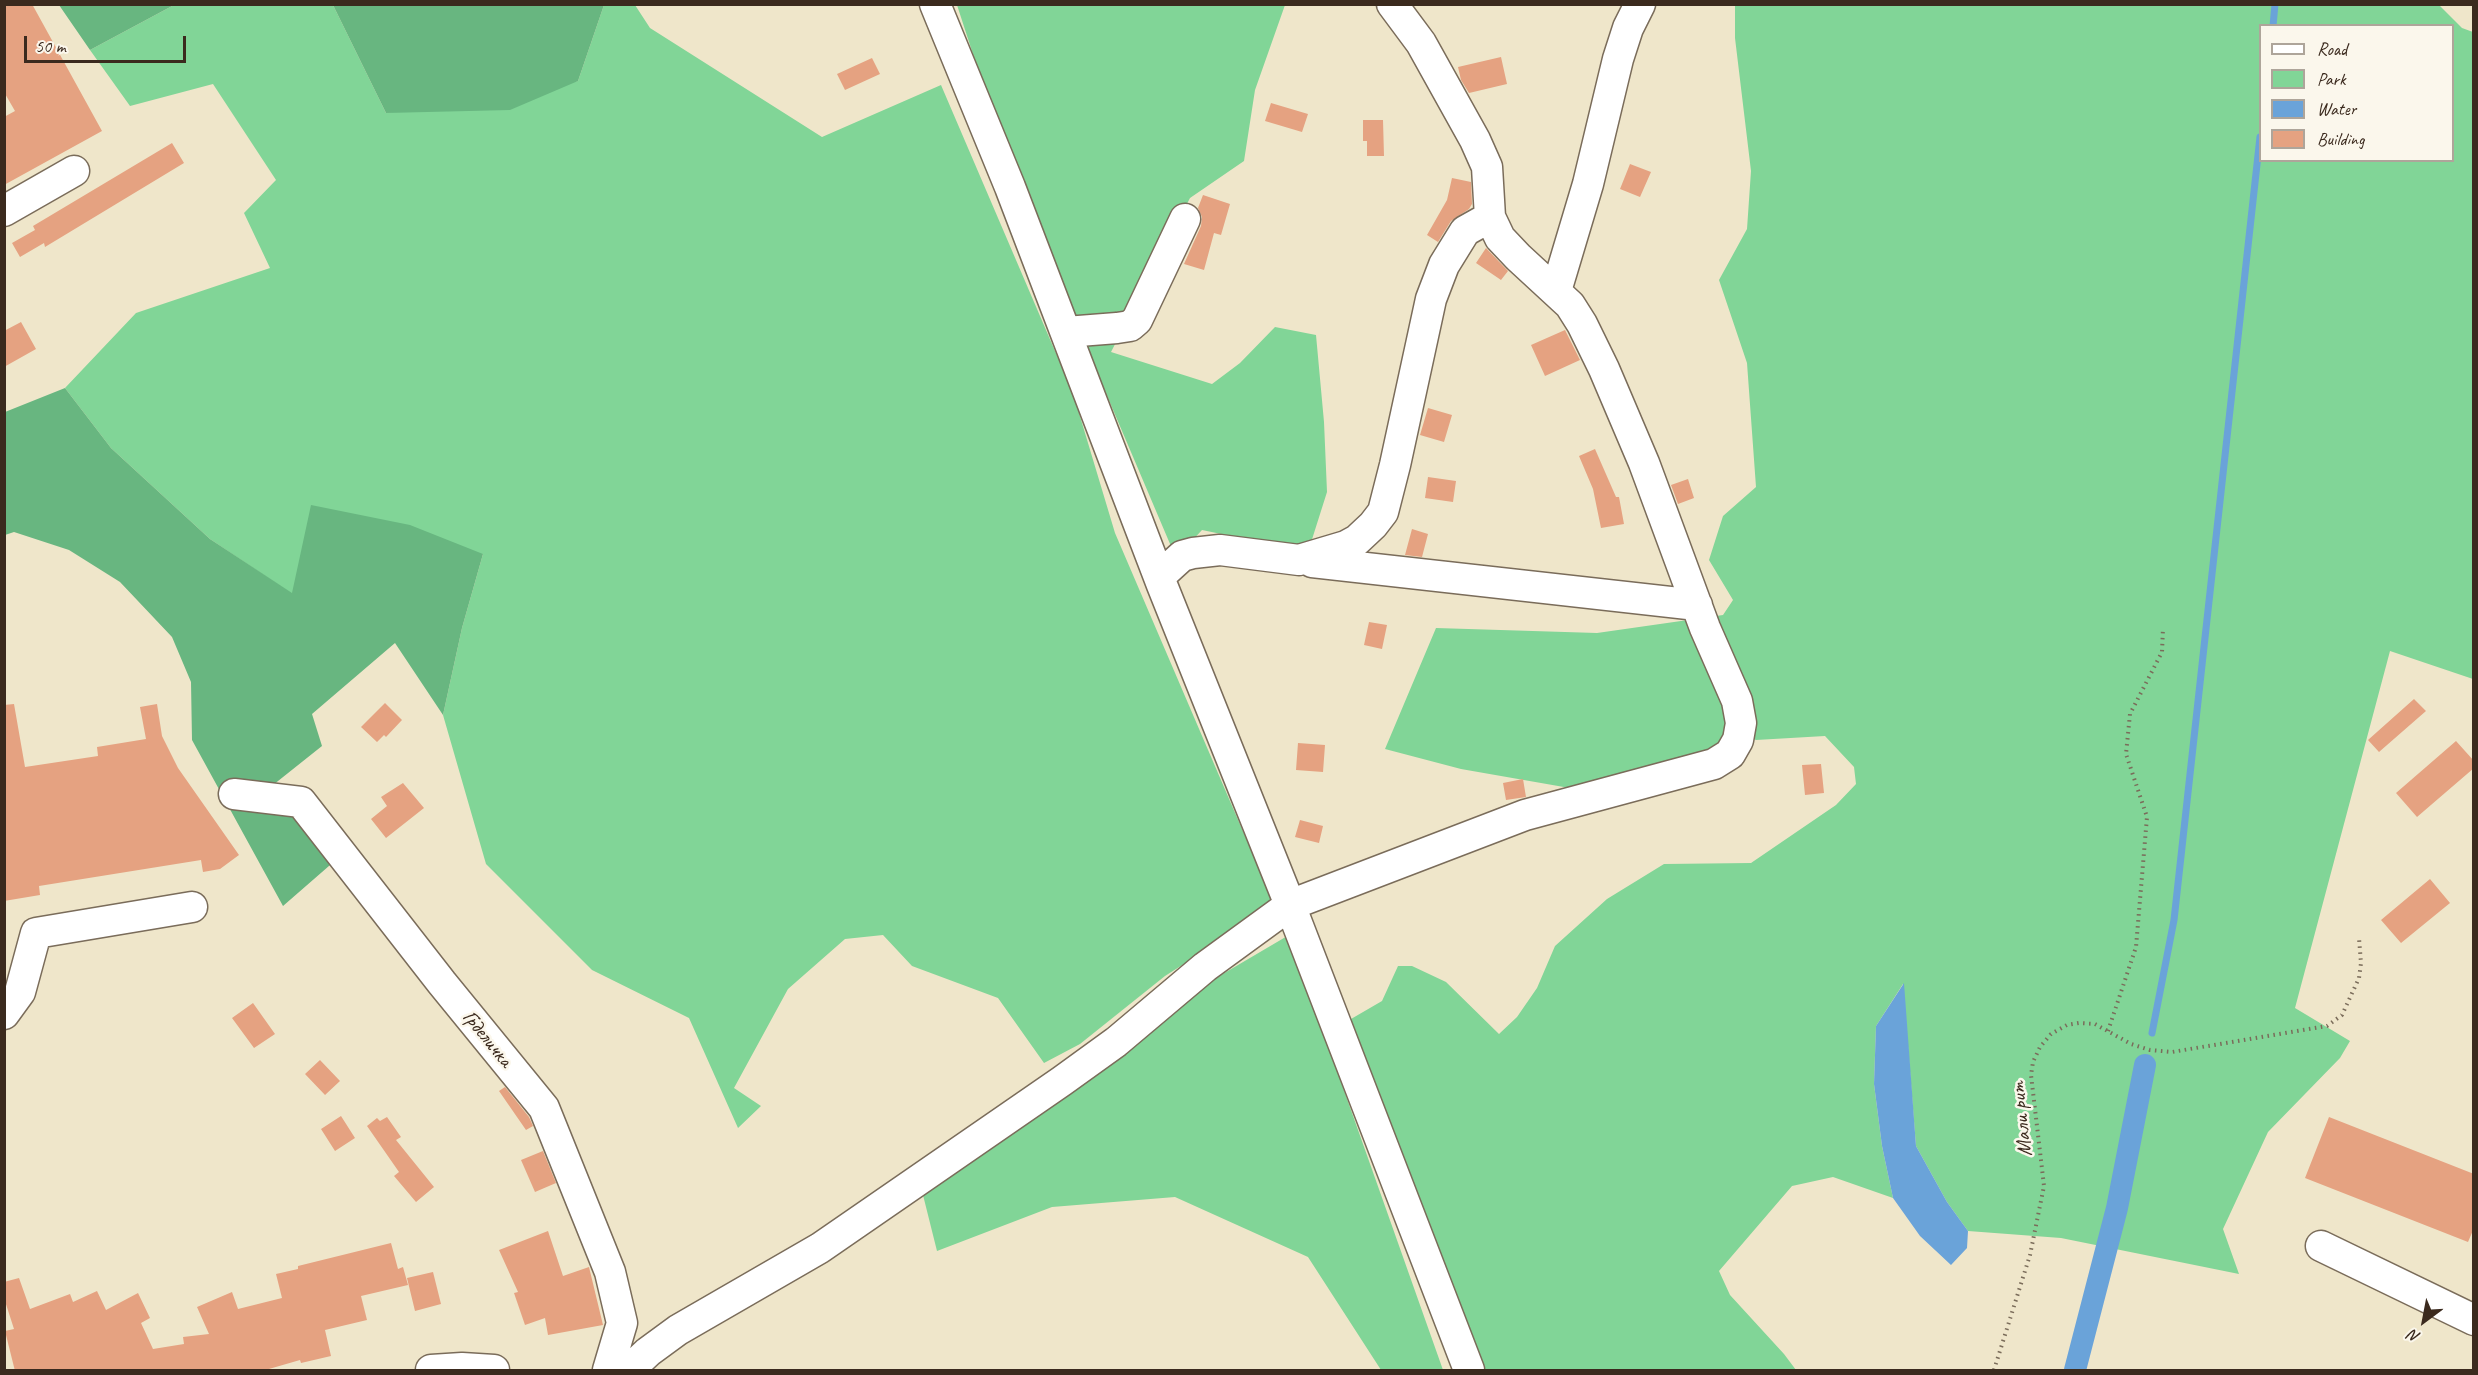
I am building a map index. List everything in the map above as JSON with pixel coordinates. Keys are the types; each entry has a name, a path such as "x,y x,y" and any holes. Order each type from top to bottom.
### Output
{"lane":[{"path":"934,4 1010,187 1159,577 1290,905 1469,1371"},
{"path":"629,1371 648,1352 678,1330 820,1248 1062,1081 1116,1042 1205,967 1290,905 1525,815 1714,764 1730,754 1738,740 1741,723 1737,701 1697,605 1644,463 1604,369 1570,304 1500,238 1490,217 1487,167 1475,140 1421,43 1392,4"},
{"path":"1556,291 1588,184 1618,59 1628,28 1640,4"},
{"path":"4,211 74,171"},
{"path":"1299,560 1346,546 1357,540 1383,512 1431,299 1444,265 1465,231 1490,217"},
{"path":"1066,332 1131,326 1137,320 1185,219"},
{"path":"1159,577 1177,560 1193,553 1220,550 1697,605"},
{"name":"Грделичка","path":"234,794 301,802 442,983 544,1108 610,1272 621,1323 608,1371"},
{"path":"4,1014 20,992 36,933 192,907"},
{"path":"2321,1246 2474,1320"},
{"path":"431,1371 462,1368 494,1371"}],"path":[{"path":"2108,1031 2136,947 2147,817 2126,754 2130,714 2162,652 2163,628"},
{"name":"Мали рит","path":"1994,1371 2030,1255 2044,1186 2031,1075 2033,1062 2040,1047 2051,1034 2067,1025 2079,1023 2095,1024 2140,1047 2172,1052 2327,1026 2342,1015 2359,978 2361,963 2359,938"}],"green space":[{"path":"2438,4 2462,28 2473,32 2473,679 2390,651 2295,1008 2350,1041 2340,1058 2268,1132 2223,1229 2239,1274 2061,1238 1968,1231 1947,1202 1916,1146 1903,984 1876,1026 1874,1084 1882,1146 1893,1198 1833,1177 1792,1186 1719,1271 1730,1295 1796,1370 1478,1370 1397,1152 1351,1019 1382,1001 1398,966 1412,966 1446,982 1499,1034 1517,1017 1537,988 1555,946 1607,899 1664,864 1751,863 1836,805 1856,784 1854,767 1825,736 1756,740 1730,729 1719,748 1581,790 1461,769 1385,749 1436,628 1597,633 1723,615 1733,600 1709,560 1723,516 1756,487 1747,363 1719,280 1747,229 1751,171 1735,38 1735,5"},
{"path":"59,5 174,5 90,50"},
{"path":"174,5 333,5 386,113 578,81 604,5 635,5 650,28 822,137 941,85 1073,393 1115,533 1275,906 1165,976 1080,1044 1044,1063 998,998 912,966 883,935 845,939 788,989 734,1088 761,1106 738,1128 689,1018 592,970 486,864 443,715 462,628 483,554 292,594 210,539 111,448 65,388 136,313 270,268 244,213 276,180 213,84 130,106 90,50"},
{"path":"333,5 604,5 578,81 510,110 386,113"},
{"path":"957,5 1285,5 1255,90 1244,161 1190,198 1111,352 1212,384 1240,363 1275,327 1316,335 1324,422 1327,492 1308,552 1202,530 1176,558 1009,165"},
{"path":"65,388 111,448 210,539 292,593 311,505 410,525 483,554 462,628 443,715 395,643 312,714 322,746 273,785 337,859 283,906 192,740 191,682 172,637 120,582 69,550 14,532 5,535 5,412"},
{"path":"1289,935 1443,1370 1381,1370 1308,1257 1175,1197 1052,1207 937,1251 923,1195 1025,1105 1221,975"}],"water":[{"path":"1904,983 1916,1146 1947,1202 1968,1231 1967,1248 1951,1265 1920,1236 1893,1198 1882,1146 1874,1084 1876,1026"}],"building":[{"path":"4,4 32,4 102,131 4,185 4,117 15,111 4,92"},
{"path":"1501,57 1507,84 1469,93 1461,80 1458,67"},
{"path":"872,58 880,74 845,90 837,74"},
{"path":"1271,103 1308,114 1302,132 1265,121"},
{"path":"1363,120 1383,120 1384,156 1367,156 1367,141 1363,141"},
{"path":"172,143 184,163 45,247 44,243 20,257 12,243 35,230 33,226"},
{"path":"1630,164 1651,172 1640,197 1620,189"},
{"path":"1452,178 1471,182 1472,204 1469,209 1451,221 1438,242 1427,235 1447,200"},
{"path":"1203,195 1230,204 1221,235 1214,233 1204,270 1184,264 1201,226 1202,217 1198,208"},
{"path":"1486,248 1508,271 1501,280 1476,263"},
{"path":"21,322 36,349 4,367 4,331"},
{"path":"1565,330 1580,360 1545,376 1531,345"},
{"path":"1428,408 1452,415 1444,442 1420,435"},
{"path":"1595,449 1616,497 1619,497 1624,524 1601,528 1593,489 1579,456"},
{"path":"1428,477 1456,481 1453,502 1425,498"},
{"path":"1688,479 1694,498 1678,504 1671,485"},
{"path":"1412,529 1428,534 1422,557 1405,555"},
{"path":"1369,622 1387,625 1382,649 1364,645"},
{"path":"2414,699 2426,711 2379,752 2368,740"},
{"path":"385,703 402,720 386,737 384,735 377,742 361,727"},
{"path":"14,704 25,767 98,756 97,747 146,739 140,707 157,704 162,736 178,768 239,855 220,869 203,872 201,860 39,886 40,895 4,901 4,705"},
{"path":"2456,741 2474,761 2474,768 2417,817 2396,793"},
{"path":"1298,743 1325,745 1323,772 1296,770"},
{"path":"1821,764 1824,793 1805,795 1802,765"},
{"path":"1523,779 1526,797 1506,800 1503,783"},
{"path":"403,783 424,808 386,838 371,819 387,806 381,797"},
{"path":"1300,820 1323,826 1319,843 1295,837"},
{"path":"2430,879 2450,903 2401,943 2381,920"},
{"path":"253,1003 275,1034 254,1048 232,1018"},
{"path":"320,1060 340,1081 325,1095 305,1074"},
{"path":"505,1087 529,1117 533,1126 526,1130 499,1091"},
{"path":"341,1116 355,1138 335,1151 321,1129"},
{"path":"387,1117 401,1137 396,1140 434,1187 416,1202 394,1176 399,1172 367,1126 377,1118 380,1121"},
{"path":"2329,1117 2474,1174 2474,1228 2468,1242 2305,1178"},
{"path":"543,1151 556,1183 535,1192 521,1160"},
{"path":"548,1231 563,1276 589,1267 603,1325 548,1335 545,1318 525,1325 514,1293 518,1292 499,1250"},
{"path":"391,1243 398,1269 403,1267 408,1285 361,1296 367,1320 325,1330 331,1356 301,1363 300,1360 262,1371 15,1371 5,1331 14,1329 4,1298 4,1282 19,1278 30,1309 70,1294 73,1302 97,1291 106,1310 138,1293 150,1318 141,1323 153,1349 184,1344 183,1337 209,1334 197,1307 232,1292 238,1309 282,1298 276,1274 298,1269 298,1266"},
{"path":"433,1272 441,1304 415,1311 407,1278"}],"waterway":[{"path":"2273,24 2275,4"},
{"path":"2152,1033 2174,920 2259,146"},
{"path":"2075,1370 2117,1208 2145,1065"}]}
